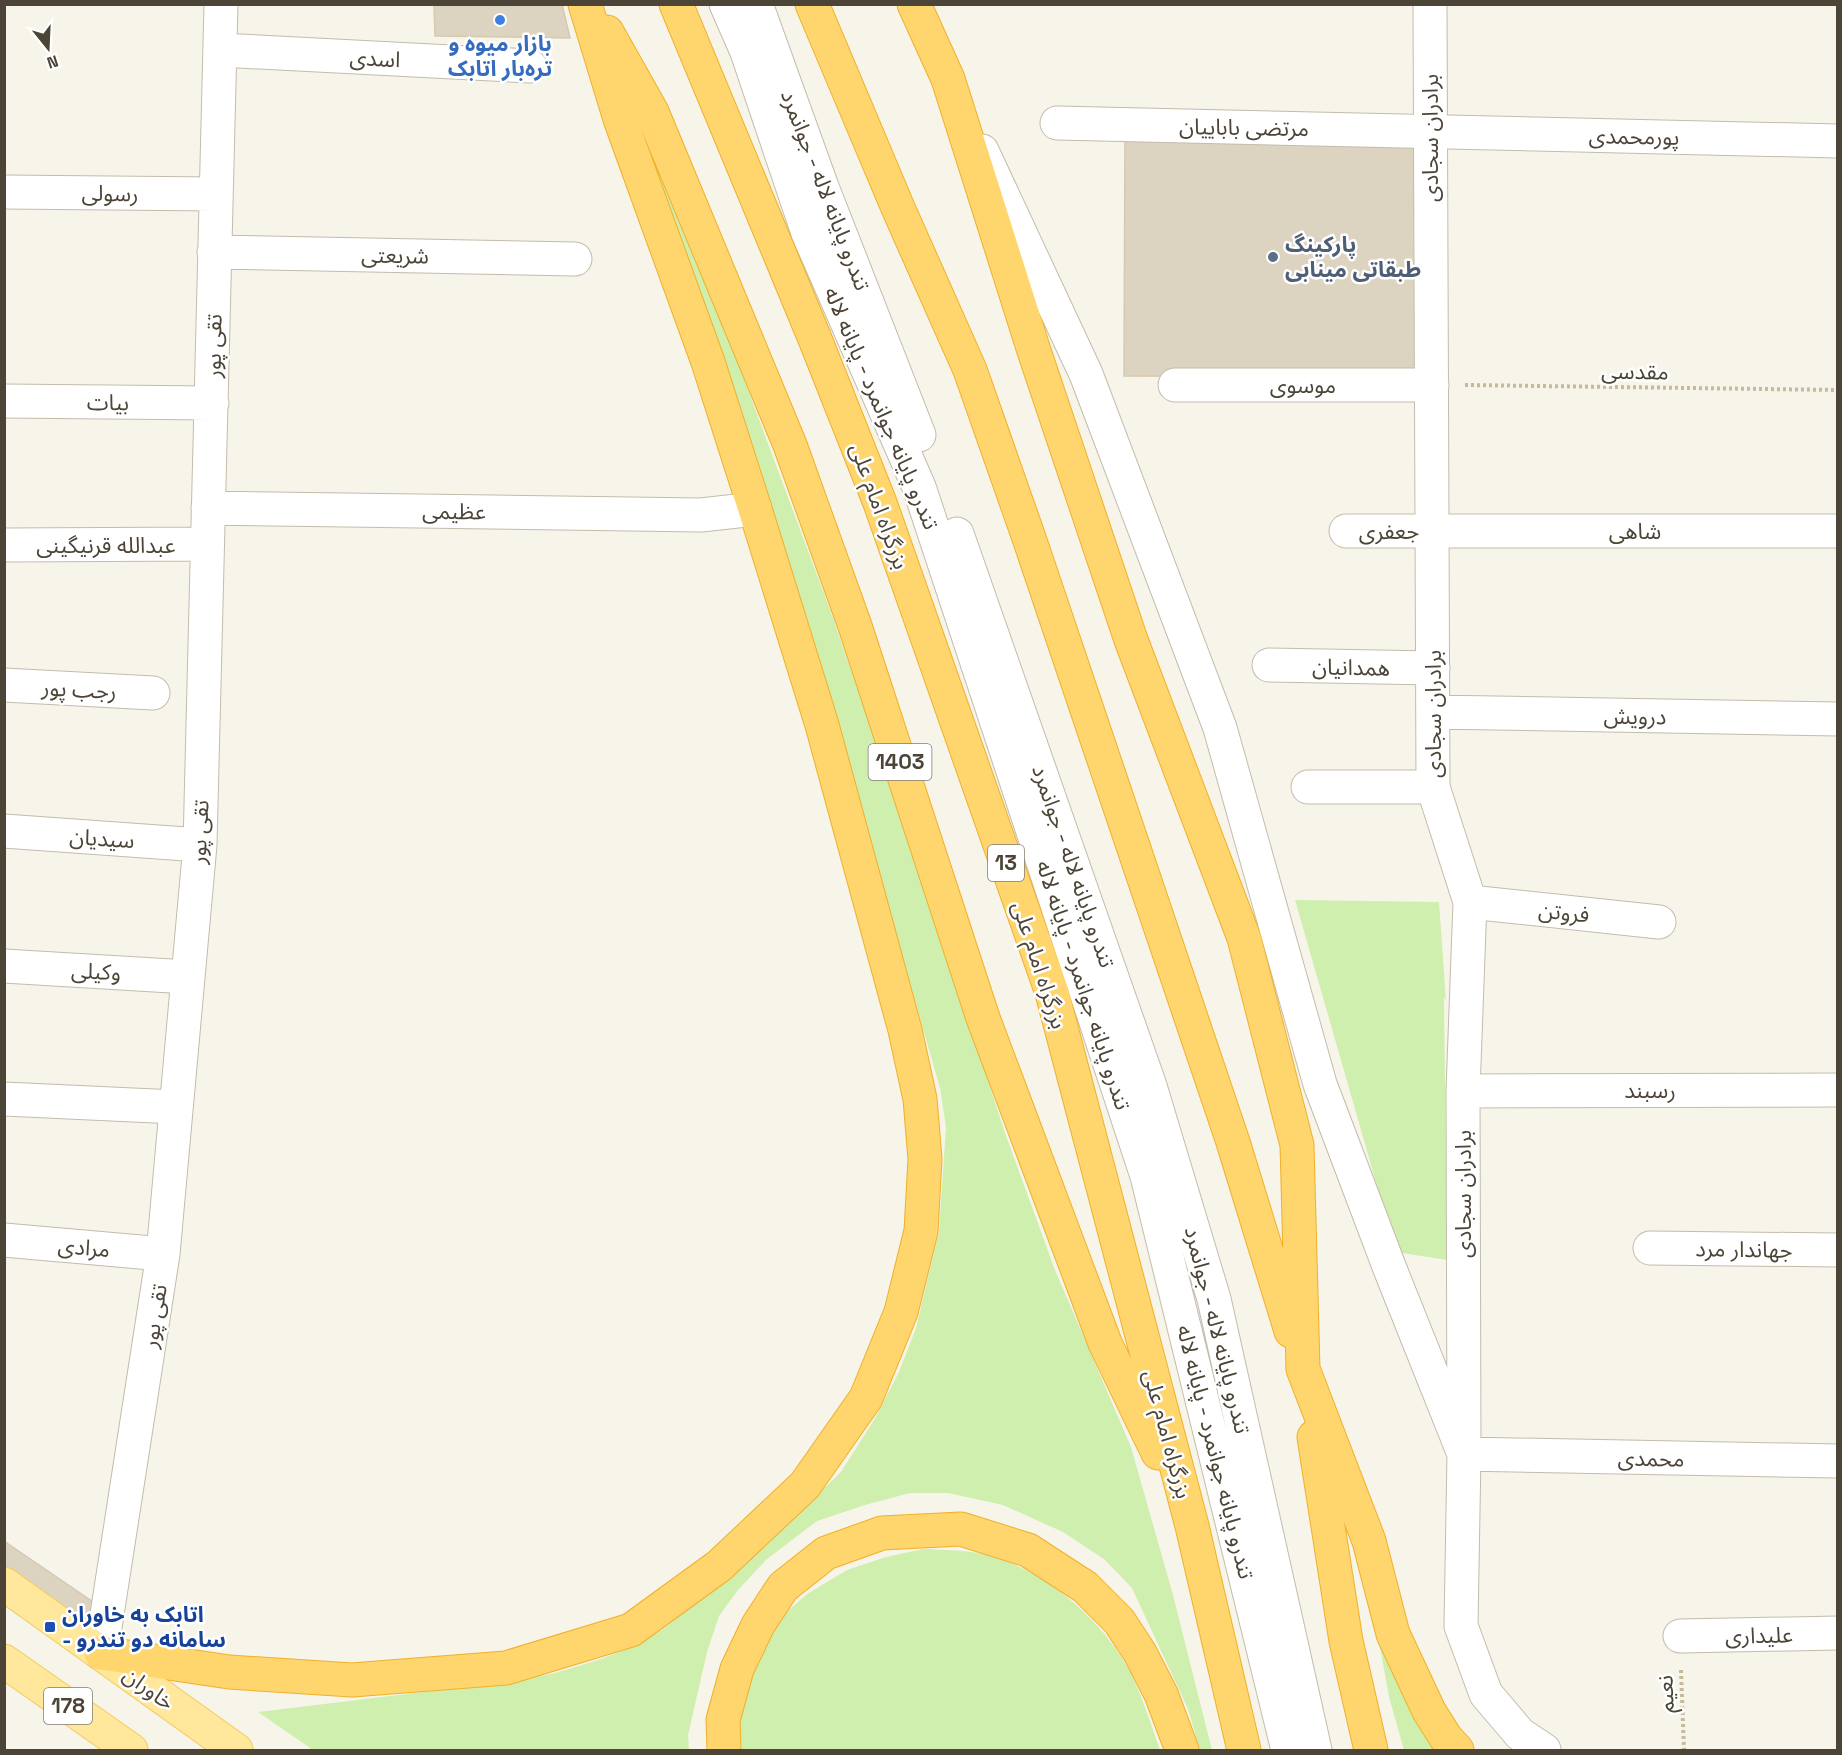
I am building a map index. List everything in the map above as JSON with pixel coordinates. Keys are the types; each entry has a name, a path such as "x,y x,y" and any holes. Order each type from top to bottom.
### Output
{"highway":[{"path":"101,1653 229,1672 352,1680 506,1668 631,1630 719,1566 805,1485 866,1398 901,1312 921,1231 925,1159 920,1099 905,1030 822,725 755,509 708,362 620,119 585,4"},
{"name":"1403","path":"591,4 652,112 790,445 859,637 983,1018 1105,1342 1192,1526"},
{"name":"بزرگراه امام علی","path":"676,4 815,339 880,503 1052,993 1192,1526 1244,1750"},
{"path":"812,4 898,208 970,370 1033,549 1225,1120 1303,1369 1369,1541 1393,1634 1429,1711 1446,1738 1457,1750"},
{"path":"914,4 948,79 1034,351 1131,640 1244,938 1297,1145 1303,1369 1346,1641 1371,1750"},
{"path":"724,1750 723,1720 737,1669 758,1625 783,1587 826,1553 882,1533 961,1529 1028,1550 1085,1587 1119,1620 1140,1653 1161,1694 1182,1750"}],"main road":[{"name":"خاوران","path":"4,1584 236,1750"},
{"name":"178","path":"4,1661 131,1750"}],"street":[{"name":"تقی پور","path":"101,1653 163,1254 200,846 221,4"},
{"name":"تندرو پایانه جوانمرد - پایانه لاله","path":"726,4 747,52 808,233 919,487 1148,1176 1288,1750"},
{"name":"تندرو پایانه لاله - جوانمرد","path":"756,4 822,187 966,558 1150,1086 1214,1299 1315,1750"},
{"name":"برادران سجادی","path":"1430,4 1433,787 1470,902 1463,1091 1464,1454 1461,1626 1486,1694 1520,1734 1544,1750"},
{"name":"اسدی","path":"220,50 530,66"},
{"path":"948,79 1086,374 1220,728 1320,1084 1390,1269 1464,1454"},
{"name":"مرتضی باباییان","path":"1057,123 1430,131"},
{"name":"پورمحمدی","path":"1430,131 1838,141"},
{"name":"رسولی","path":"4,192 216,194"},
{"name":"شریعتی","path":"214,252 575,259"},
{"name":"موسوی","path":"1175,385 1432,385"},
{"name":"بیات","path":"4,400 212,403"},
{"name":"عظیمی","path":"208,508 701,515 755,509"},
{"name":"جعفری","path":"1346,531 1433,530"},
{"name":"شاهی","path":"1433,530 1838,531"},
{"name":"عبدالله قرنیگینی","path":"4,545 207,544"},
{"name":"همدانیان","path":"1269,665 1433,668"},
{"name":"رجب پور","path":"4,684 153,693"},
{"name":"درویش","path":"1433,712 1838,719"},
{"path":"1308,787 1433,787"},
{"name":"سیدیان","path":"4,831 200,846"},
{"name":"فروتن","path":"1470,902 1659,922"},
{"name":"وکیلی","path":"4,966 188,977"},
{"name":"رسبند","path":"1463,1091 1838,1089"},
{"path":"4,1099 176,1107"},
{"name":"مرادی","path":"4,1240 163,1254"},
{"name":"جهاندار مرد","path":"1650,1248 1838,1250"},
{"name":"محمدی","path":"1464,1454 1838,1461"},
{"name":"علیداری","path":"1680,1636 1838,1633"}],"path":[{"name":"مقدسی","path":"1432,385 1838,390"},
{"name":"نعیم","path":"1680,1636 1684,1750"}],"green space":[{"path":"634,110 722,320 833,618 1005,1133 1055,1270 1131,1447 1173,1595 1212,1750 1200,1750 1188,1709 1132,1588 1104,1559 1063,1532 1003,1505 948,1493 910,1493 817,1521 767,1559 738,1590 719,1616 707,1652 688,1735 689,1750 313,1750 258,1712 514,1681 555,1673 639,1645 666,1627 769,1542 841,1472 874,1420 899,1372 916,1328 939,1231 946,1127 940,1088 841,742"},
{"path":"1295,900 1439,902 1446,1001 1444,997 1447,1260 1396,1252"},
{"path":"923,1549 951,1550 996,1557 1036,1576 1074,1603 1091,1619 1120,1655 1143,1702 1160,1750 737,1750 744,1683 781,1617 807,1594 847,1570 886,1557"},
{"path":"1371,1597 1437,1750 1404,1750 1389,1697"}],"building":[{"name":"بازار میوه و تره‌بار اتابک","path":"434,4 562,4 570,38 435,36"},
{"name":"پارکینگ طبقاتی مینابی","path":"1125,136 1422,137 1421,377 1124,376"},
{"path":"4,1541 96,1604 84,1621 4,1567"}],"place":[{"name":"بازار میوه و تره‌بار اتابک","path":"500,20"},
{"name":"پارکینگ طبقاتی مینابی","path":"1273,257"},
{"name":"اتابک به خاوران - سامانه دو تندرو","path":"50,1627"}]}
